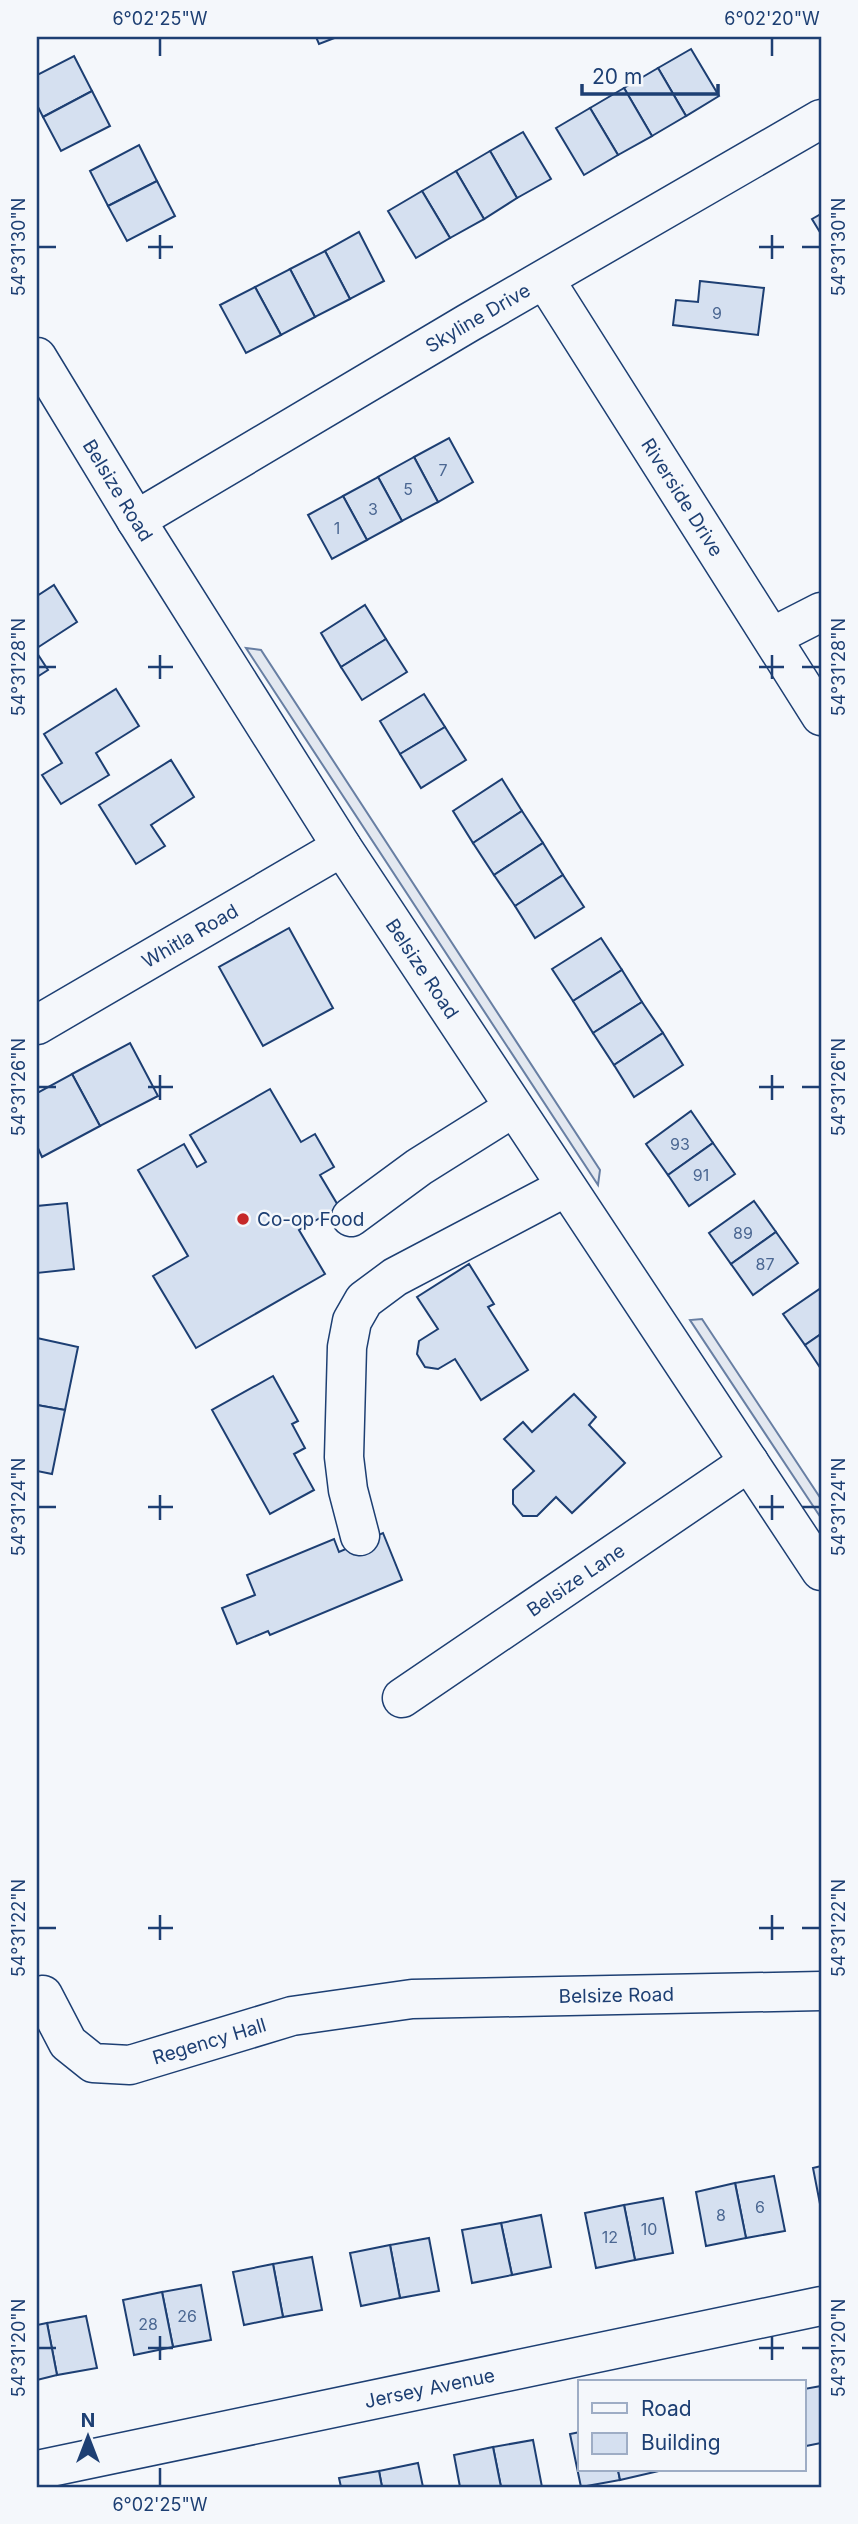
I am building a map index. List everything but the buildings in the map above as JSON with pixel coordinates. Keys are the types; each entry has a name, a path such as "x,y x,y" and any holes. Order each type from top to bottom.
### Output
{"street":[{"name":"Skyline Drive","path":"136,520 456,330 821,119"},
{"name":"Riverside Drive","path":"544,280 821,716"},
{"name":"Belsize Road","path":"37,357 342,847 821,1571"},
{"path":"772,637 821,612"},
{"name":"Whitla Road","path":"37,1025 342,847"},
{"path":"351,1217 419,1167 513,1108"},
{"path":"360,1536 348,1490 344,1457 346,1347 352,1321 364,1300 395,1277 566,1187"},
{"name":"Belsize Lane","path":"402,1698 749,1462"},
{"name":"Belsize Road","path":"412,1999 821,1991"},
{"name":"Regency Hall","path":"43,1995 68,2043 93,2063 131,2065 292,2016 412,1999"},
{"name":"Jersey Avenue","path":"37,2470 821,2306"}],"shaded area":[{"path":"246,648 261,650 600,1170 598,1185"},
{"path":"702,1319 821,1499 821,1518 690,1320"}],"place":[{"name":"Co-op Food","path":"243,1219"}]}
